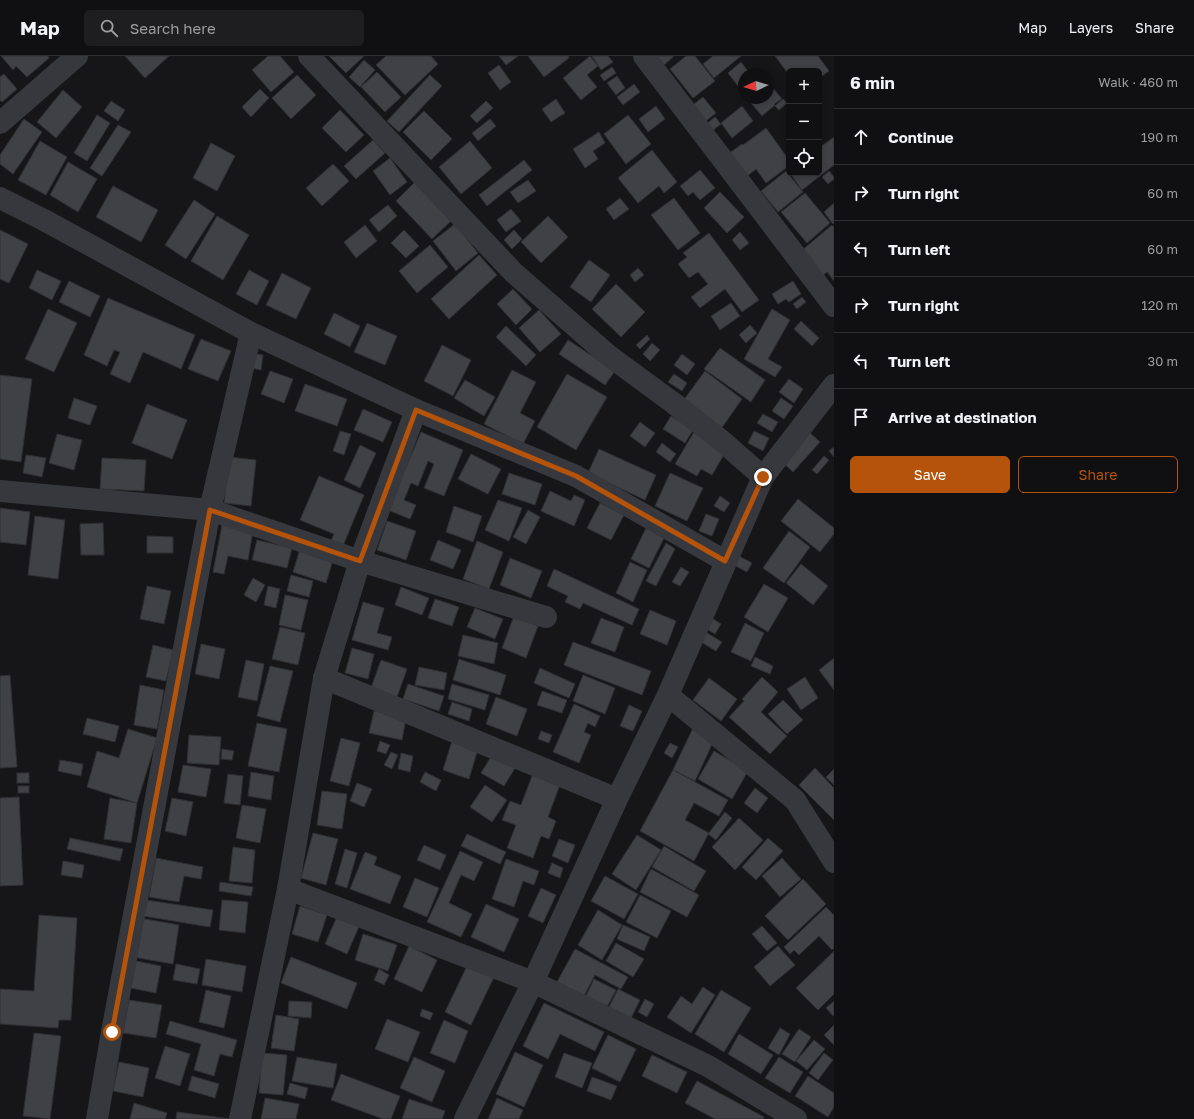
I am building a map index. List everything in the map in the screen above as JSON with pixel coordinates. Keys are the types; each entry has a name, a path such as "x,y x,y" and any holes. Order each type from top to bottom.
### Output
{"street":[{"path":"0,123 77,56"},
{"path":"309,56 514,273 608,355 722,441 763,477"},
{"path":"644,56 834,306"},
{"path":"0,198 51,224 251,333 416,410 576,476 725,561"},
{"path":"97,1119 113,1024 210,510 251,333"},
{"path":"465,1119 533,982 617,799 668,695 725,561 763,477 834,385"},
{"path":"240,1119 288,889 324,678 360,561 416,410"},
{"path":"0,491 210,510 360,561 546,617"},
{"path":"324,678 617,799"},
{"path":"668,695 795,800 834,862"},
{"path":"288,889 533,982 708,1066 796,1119"}],"building":[{"path":"1,56 48,56 49,58 27,77 16,66 13,70"},
{"path":"125,56 169,56 145,78"},
{"path":"268,56 280,56 294,72 271,92 252,70"},
{"path":"329,56 364,56 346,73"},
{"path":"386,56 431,56 438,64 405,95 376,65"},
{"path":"499,56 518,56 506,65"},
{"path":"528,56 568,56 569,58 544,77"},
{"path":"590,56 598,66 587,75 597,87 581,100 563,78"},
{"path":"592,56 608,56 613,62 601,70"},
{"path":"656,56 674,56 663,66"},
{"path":"686,56 695,56 715,81 693,98 670,69"},
{"path":"713,56 741,56 714,78 703,64"},
{"path":"775,56 818,56 829,71 822,76 822,68 786,68 786,71"},
{"path":"364,60 375,70 360,87 349,77"},
{"path":"741,62 746,68 738,68 738,86 728,73"},
{"path":"499,65 511,82 500,90 488,73"},
{"path":"612,67 616,73 604,81 600,75"},
{"path":"377,72 401,97 385,112 361,87"},
{"path":"4,74 17,89 2,102 0,100 0,77"},
{"path":"297,75 316,95 291,119 272,98"},
{"path":"430,75 442,86 399,132 387,121"},
{"path":"617,76 625,88 616,95 607,83"},
{"path":"634,84 640,92 623,105 617,97"},
{"path":"260,89 269,98 251,117 242,107"},
{"path":"774,89 782,99 774,104"},
{"path":"63,90 82,107 56,138 37,122"},
{"path":"703,97 716,113 701,125 689,108"},
{"path":"556,99 565,113 551,122 542,109"},
{"path":"783,99 786,102 786,104 779,110 775,106"},
{"path":"111,101 125,110 118,121 104,111"},
{"path":"486,101 493,108 477,123 470,116"},
{"path":"752,104 775,105 762,116"},
{"path":"656,106 665,119 648,132 639,119"},
{"path":"742,106 753,121 732,138 721,123"},
{"path":"340,110 364,135 346,152 322,128"},
{"path":"424,111 452,139 431,160 403,132"},
{"path":"97,115 110,123 87,161 74,153"},
{"path":"628,115 651,144 626,164 604,134"},
{"path":"715,117 721,124 708,134 703,127"},
{"path":"24,119 42,132 13,174 0,164 0,155"},
{"path":"490,119 496,126 478,141 472,133"},
{"path":"118,125 131,132 102,176 90,168"},
{"path":"766,128 786,156 786,168 766,183 756,169 745,178 728,154 742,144 743,145"},
{"path":"599,132 605,143 593,151 598,159 585,168 573,149"},
{"path":"834,137 834,165 822,174 822,146"},
{"path":"373,140 385,153 356,179 344,166"},
{"path":"40,141 67,157 46,195 18,180"},
{"path":"470,141 492,168 461,194 439,167"},
{"path":"211,143 235,156 217,191 193,178"},
{"path":"652,150 677,182 664,193 659,186 638,203 618,178"},
{"path":"390,158 407,182 390,195 373,171"},
{"path":"524,160 532,170 487,206 479,195"},
{"path":"68,162 97,179 78,212 50,195"},
{"path":"333,164 349,181 322,206 306,188"},
{"path":"700,170 715,188 700,200 693,192 688,196 680,186"},
{"path":"786,171 786,176 790,176 803,192 778,212 761,191"},
{"path":"829,171 834,179 828,184 822,177"},
{"path":"792,176 820,176 802,190"},
{"path":"528,180 536,191 518,203 510,192"},
{"path":"415,182 452,220 432,239 396,201"},
{"path":"113,186 158,210 141,242 96,217"},
{"path":"720,192 744,217 727,233 704,208"},
{"path":"805,193 830,223 807,243 781,212"},
{"path":"620,198 629,209 614,220 606,209"},
{"path":"674,198 700,233 678,250 651,215"},
{"path":"194,200 215,214 186,259 165,245"},
{"path":"834,203 834,223 833,224 824,212"},
{"path":"388,205 397,216 379,232 369,220"},
{"path":"511,209 521,221 506,232 497,220"},
{"path":"217,216 249,235 223,280 191,261"},
{"path":"548,216 568,237 541,263 521,242"},
{"path":"455,224 478,253 456,271 433,241"},
{"path":"365,225 377,241 356,258 344,242"},
{"path":"832,225 834,227 834,281 827,272 821,277 800,252"},
{"path":"0,230 28,244 9,283 0,279"},
{"path":"404,230 419,246 406,258 391,243"},
{"path":"514,230 522,239 512,249 504,240"},
{"path":"740,232 749,243 740,250 732,240"},
{"path":"709,233 759,300 742,312 725,289 700,308 691,297 708,284 698,272 689,278 678,264 687,257 683,253"},
{"path":"430,245 448,267 417,293 399,271"},
{"path":"479,255 497,275 449,319 431,299"},
{"path":"589,260 610,275 591,302 570,287"},
{"path":"638,268 644,275 635,282 630,275"},
{"path":"37,270 61,281 52,300 29,288"},
{"path":"249,270 269,281 257,305 236,294"},
{"path":"282,273 311,288 296,319 266,305"},
{"path":"69,281 100,296 90,317 59,302"},
{"path":"793,281 801,294 789,302 786,299 778,304 772,294"},
{"path":"616,284 645,312 621,337 592,309"},
{"path":"513,289 532,309 516,325 497,304"},
{"path":"802,297 806,302 797,309 793,304"},
{"path":"108,298 195,335 181,369 143,352 130,383 110,374 120,352 114,350 107,366 84,355"},
{"path":"731,303 740,316 720,330 711,316"},
{"path":"48,309 77,323 54,372 25,359"},
{"path":"772,309 790,320 768,359 782,367 775,377 744,359"},
{"path":"539,310 561,334 540,352 519,328"},
{"path":"334,313 360,326 350,347 324,334"},
{"path":"801,321 819,338 812,346 794,329"},
{"path":"367,323 397,336 385,365 354,352"},
{"path":"750,325 757,333 746,343 739,335"},
{"path":"506,326 536,355 526,366 496,337"},
{"path":"647,335 650,339 640,349 636,345"},
{"path":"201,339 231,351 218,381 188,369"},
{"path":"568,340 615,371 605,385 559,354"},
{"path":"652,343 660,350 650,361 643,354"},
{"path":"442,345 471,360 453,396 424,381"},
{"path":"720,348 765,380 751,402 704,369"},
{"path":"253,354 263,355 261,370 251,368"},
{"path":"682,354 695,364 687,375 674,365"},
{"path":"512,370 536,382 520,413 535,421 523,444 484,424"},
{"path":"270,371 293,379 284,403 261,394"},
{"path":"705,371 742,399 721,429 683,401"},
{"path":"567,374 607,397 576,450 537,427"},
{"path":"674,374 687,383 682,391 668,382"},
{"path":"0,375 32,379 21,462 0,459"},
{"path":"789,379 803,389 794,403 779,392"},
{"path":"465,380 495,397 484,416 454,398"},
{"path":"305,384 347,399 337,426 295,411"},
{"path":"74,398 97,406 90,425 68,418"},
{"path":"781,398 793,406 784,419 772,411"},
{"path":"147,404 187,420 172,459 132,443"},
{"path":"363,409 392,422 383,442 354,430"},
{"path":"763,414 778,422 772,432 757,423"},
{"path":"671,416 693,430 685,443 663,429"},
{"path":"640,422 655,433 645,447 630,436"},
{"path":"807,430 820,442 793,472 780,460"},
{"path":"340,431 351,434 344,455 333,451"},
{"path":"754,431 769,438 763,451 748,443"},
{"path":"421,432 463,450 444,496 424,488 434,464 428,461 418,486 411,483 404,500 416,505 410,519 388,510"},
{"path":"694,432 726,451 712,475 701,469 697,476 675,464"},
{"path":"57,434 82,440 74,470 49,463"},
{"path":"662,443 676,454 670,462 656,452"},
{"path":"360,445 376,453 360,488 344,480"},
{"path":"834,447 834,457 829,451"},
{"path":"599,449 656,475 645,500 588,473"},
{"path":"471,454 501,469 488,494 458,479"},
{"path":"26,455 46,458 42,477 23,473"},
{"path":"824,456 829,460 817,474 812,470"},
{"path":"229,457 256,460 251,506 224,503"},
{"path":"102,458 146,460 144,491 100,489"},
{"path":"509,473 542,484 535,505 502,494"},
{"path":"670,473 703,488 687,521 655,506"},
{"path":"319,476 364,495 343,546 331,541 334,534 300,520"},
{"path":"550,491 571,501 574,495 585,500 574,526 541,511"},
{"path":"720,496 730,503 724,512 714,506"},
{"path":"798,499 834,528 834,534 820,552 781,521"},
{"path":"498,500 522,508 509,541 485,530"},
{"path":"600,503 624,515 611,540 587,528"},
{"path":"454,506 482,516 473,542 446,532"},
{"path":"0,508 30,512 26,545 0,542"},
{"path":"528,510 540,517 526,544 513,537"},
{"path":"706,514 719,519 712,536 699,531"},
{"path":"35,516 65,520 58,579 28,575"},
{"path":"387,521 416,531 406,560 377,550"},
{"path":"103,523 104,555 81,555 80,524"},
{"path":"222,525 253,531 248,560 228,556 224,574 213,572"},
{"path":"646,528 664,538 649,568 631,559"},
{"path":"789,531 810,547 784,583 763,568"},
{"path":"147,536 173,537 173,553 147,553"},
{"path":"257,540 292,548 287,568 252,560"},
{"path":"438,540 461,550 453,569 430,560"},
{"path":"477,541 503,552 489,589 463,579"},
{"path":"666,543 675,549 656,586 646,581"},
{"path":"300,549 333,560 326,583 293,572"},
{"path":"739,556 752,563 747,572 734,565"},
{"path":"510,558 542,571 531,598 500,585"},
{"path":"630,562 647,570 633,602 616,593"},
{"path":"801,564 828,586 813,605 786,583"},
{"path":"681,567 689,572 680,586 672,582"},
{"path":"554,569 639,609 632,625 583,603 580,609 565,602 568,596 547,586"},
{"path":"291,575 313,581 309,597 287,591"},
{"path":"253,578 265,585 256,602 244,595"},
{"path":"764,584 788,598 768,632 744,617"},
{"path":"147,586 171,591 164,624 140,619"},
{"path":"268,586 280,589 276,608 264,605"},
{"path":"401,587 429,598 422,615 395,605"},
{"path":"285,595 308,600 301,630 279,625"},
{"path":"435,599 459,607 452,626 428,618"},
{"path":"363,602 384,608 377,633 392,637 388,650 352,640"},
{"path":"475,608 503,619 495,639 467,627"},
{"path":"650,610 676,621 667,645 640,634"},
{"path":"514,616 538,626 526,658 502,648"},
{"path":"601,618 624,627 615,652 591,643"},
{"path":"713,619 721,624 715,634 707,629"},
{"path":"745,623 764,633 751,661 731,652"},
{"path":"280,627 305,633 298,665 272,659"},
{"path":"707,633 722,642 716,651 701,642"},
{"path":"463,635 498,643 494,664 458,656"},
{"path":"573,642 651,671 642,695 564,665"},
{"path":"201,644 225,649 219,679 195,674"},
{"path":"153,645 173,650 166,681 146,677"},
{"path":"352,648 374,654 368,679 345,673"},
{"path":"755,657 773,666 770,674 751,666"},
{"path":"834,658 834,690 819,670"},
{"path":"459,659 506,675 500,695 453,680"},
{"path":"246,660 264,664 257,701 238,697"},
{"path":"381,660 407,669 397,697 371,688"},
{"path":"270,666 293,671 280,722 257,716"},
{"path":"419,667 447,673 444,690 415,685"},
{"path":"540,668 575,684 569,698 534,683"},
{"path":"10,675 17,767 0,768 0,676"},
{"path":"583,675 615,688 605,714 573,701"},
{"path":"762,677 778,692 761,712 787,736 770,754 729,717 744,701 742,699"},
{"path":"805,677 818,698 801,710 787,689"},
{"path":"709,678 737,699 721,721 693,700"},
{"path":"408,684 444,696 439,711 403,699"},
{"path":"452,684 489,695 485,710 448,699"},
{"path":"140,685 164,690 157,729 134,725"},
{"path":"542,691 567,700 562,713 537,705"},
{"path":"496,697 527,709 517,736 486,724"},
{"path":"783,700 803,720 787,734 768,714"},
{"path":"452,702 472,709 469,721 448,714"},
{"path":"574,704 600,716 595,727 588,723 584,732 591,735 579,763 553,752"},
{"path":"629,705 642,711 633,731 620,726"},
{"path":"374,711 406,718 402,740 369,733"},
{"path":"87,718 119,726 115,742 83,734"},
{"path":"257,723 287,729 279,772 248,766"},
{"path":"693,728 715,738 695,781 673,770"},
{"path":"128,729 157,738 137,803 87,787 97,751 119,758"},
{"path":"541,731 552,735 549,743 538,739"},
{"path":"189,735 221,737 219,765 187,763"},
{"path":"341,738 360,743 349,786 330,781"},
{"path":"380,741 390,745 386,754 377,751"},
{"path":"452,741 478,749 469,779 443,770"},
{"path":"670,743 678,747 672,758 664,753"},
{"path":"222,749 234,751 232,760 221,759"},
{"path":"714,751 748,771 732,799 698,779"},
{"path":"391,752 398,755 392,769 384,765"},
{"path":"401,753 413,756 410,772 398,769"},
{"path":"492,755 515,768 504,786 481,773"},
{"path":"60,760 83,764 81,776 58,771"},
{"path":"183,765 211,769 206,797 178,792"},
{"path":"815,768 834,788 834,820 799,785"},
{"path":"834,769 834,785 826,777"},
{"path":"673,770 728,800 719,816 694,803 685,820 709,833 694,861 640,831"},
{"path":"534,771 561,782 548,817 556,821 549,839 541,836 533,858 507,848 516,825 502,820 510,801 521,805"},
{"path":"251,772 274,776 271,800 248,796"},
{"path":"425,772 441,780 436,791 420,782"},
{"path":"17,773 29,773 29,783 17,783"},
{"path":"228,774 243,776 240,805 224,803"},
{"path":"357,783 372,789 364,807 350,801"},
{"path":"485,785 507,800 492,822 470,807"},
{"path":"18,786 29,786 29,793 18,793"},
{"path":"755,788 768,798 757,813 744,803"},
{"path":"322,791 347,794 342,829 317,825"},
{"path":"19,797 23,885 0,886 0,798"},
{"path":"110,798 137,803 131,843 104,839"},
{"path":"172,798 193,802 186,836 165,831"},
{"path":"242,805 266,809 260,843 236,838"},
{"path":"725,812 732,818 716,840 708,834"},
{"path":"739,818 763,840 735,870 712,847"},
{"path":"313,833 338,839 326,885 301,878"},
{"path":"467,834 506,852 500,864 461,846"},
{"path":"637,835 661,850 636,890 612,874"},
{"path":"70,838 123,849 120,861 67,849"},
{"path":"768,838 783,851 756,880 742,867"},
{"path":"559,839 575,845 568,863 552,856"},
{"path":"424,845 446,855 440,870 417,860"},
{"path":"664,846 706,871 694,891 652,867"},
{"path":"233,847 255,850 252,883 229,881"},
{"path":"345,849 357,853 347,888 335,884"},
{"path":"460,851 483,862 474,881 461,875 449,903 472,914 461,937 427,922"},
{"path":"365,852 377,857 374,865 401,876 390,904 350,889"},
{"path":"156,858 203,867 201,879 184,876 179,902 149,897"},
{"path":"782,858 801,879 780,897 762,876"},
{"path":"506,859 539,871 534,885 523,881 514,907 492,899"},
{"path":"63,861 84,865 82,878 61,875"},
{"path":"552,863 563,868 560,878 548,873"},
{"path":"651,869 699,895 687,917 640,892"},
{"path":"605,876 638,894 624,919 591,901"},
{"path":"415,878 439,888 427,917 403,907"},
{"path":"803,879 826,904 788,940 765,916"},
{"path":"220,882 253,887 251,896 219,891"},
{"path":"541,888 556,895 543,923 528,916"},
{"path":"640,895 671,911 657,938 626,922"},
{"path":"146,900 213,910 210,927 143,916"},
{"path":"222,900 248,902 245,933 219,930"},
{"path":"486,904 519,919 504,952 471,937"},
{"path":"300,906 327,915 318,942 292,934"},
{"path":"826,907 834,915 834,948 832,950 819,936 799,955 794,950 790,954 784,947"},
{"path":"598,910 622,925 602,960 578,945"},
{"path":"339,912 361,922 347,954 325,944"},
{"path":"39,915 77,918 71,1020 59,1020 58,1028 0,1024 0,989 34,991"},
{"path":"140,918 179,925 173,964 133,957"},
{"path":"623,925 650,937 644,951 617,939"},
{"path":"762,926 777,943 767,951 752,934"},
{"path":"363,934 397,945 388,971 355,960"},
{"path":"616,943 644,959 633,977 606,961"},
{"path":"409,946 437,960 422,992 394,979"},
{"path":"778,946 795,965 770,986 754,967"},
{"path":"575,949 628,977 621,989 595,975 584,996 557,982"},
{"path":"834,951 834,994 818,1010 796,988"},
{"path":"291,957 357,983 347,1009 281,983"},
{"path":"206,959 246,966 242,992 202,985"},
{"path":"136,961 161,966 156,993 131,988"},
{"path":"176,964 200,969 197,984 173,980"},
{"path":"468,964 494,977 471,1025 445,1012"},
{"path":"379,969 389,975 384,985 374,980"},
{"path":"594,979 616,990 607,1007 586,996"},
{"path":"703,987 715,995 691,1033 667,1017 681,996 692,1004"},
{"path":"618,989 640,1000 630,1020 608,1009"},
{"path":"206,990 231,996 224,1028 199,1022"},
{"path":"721,990 751,1008 724,1052 695,1034"},
{"path":"645,999 654,1004 647,1017 638,1012"},
{"path":"129,1000 162,1005 156,1038 123,1033"},
{"path":"289,1001 312,1002 311,1018 288,1016"},
{"path":"834,1001 834,1015 833,1016 826,1008"},
{"path":"544,1003 604,1032 595,1051 560,1034 548,1059 523,1046"},
{"path":"422,1009 433,1013 430,1020 420,1016"},
{"path":"276,1015 299,1019 294,1051 271,1048"},
{"path":"387,1019 420,1032 408,1062 375,1049"},
{"path":"444,1020 468,1031 455,1063 430,1053"},
{"path":"170,1021 237,1040 232,1057 220,1054 214,1076 194,1070 201,1044 166,1034"},
{"path":"834,1025 834,1045 824,1035"},
{"path":"780,1028 790,1034 779,1055 768,1048"},
{"path":"799,1029 811,1037 795,1062 782,1054"},
{"path":"34,1033 61,1036 50,1119 23,1116"},
{"path":"739,1034 773,1055 761,1074 728,1054"},
{"path":"608,1035 636,1049 620,1082 592,1068"},
{"path":"814,1040 825,1049 807,1070 796,1061"},
{"path":"165,1046 190,1054 180,1086 155,1078"},
{"path":"515,1052 543,1065 524,1107 496,1094"},
{"path":"262,1053 287,1055 283,1095 259,1093"},
{"path":"564,1053 592,1063 582,1088 555,1077"},
{"path":"824,1053 833,1060 818,1080 809,1073"},
{"path":"652,1055 687,1072 677,1093 642,1076"},
{"path":"297,1057 337,1064 333,1088 292,1081"},
{"path":"414,1057 445,1071 432,1102 400,1088"},
{"path":"779,1057 803,1072 790,1093 765,1078"},
{"path":"119,1062 149,1068 143,1097 113,1091"},
{"path":"341,1074 400,1096 391,1119 383,1119 331,1100"},
{"path":"192,1076 219,1084 215,1098 188,1090"},
{"path":"808,1076 834,1093 834,1107 828,1117 795,1096"},
{"path":"592,1077 617,1086 611,1100 587,1091"},
{"path":"697,1081 764,1117 763,1119 715,1119 685,1103"},
{"path":"290,1083 308,1088 305,1099 287,1094"},
{"path":"265,1098 299,1104 296,1119 261,1119"},
{"path":"497,1098 523,1110 519,1119 488,1119"},
{"path":"409,1099 445,1111 442,1119 402,1119"},
{"path":"134,1103 167,1113 165,1119 130,1119"},
{"path":"177,1112 232,1119 176,1119"}],"route":[{"path":"112,1032 210,510 360,561 416,410 576,476 725,561 763,477"}]}
